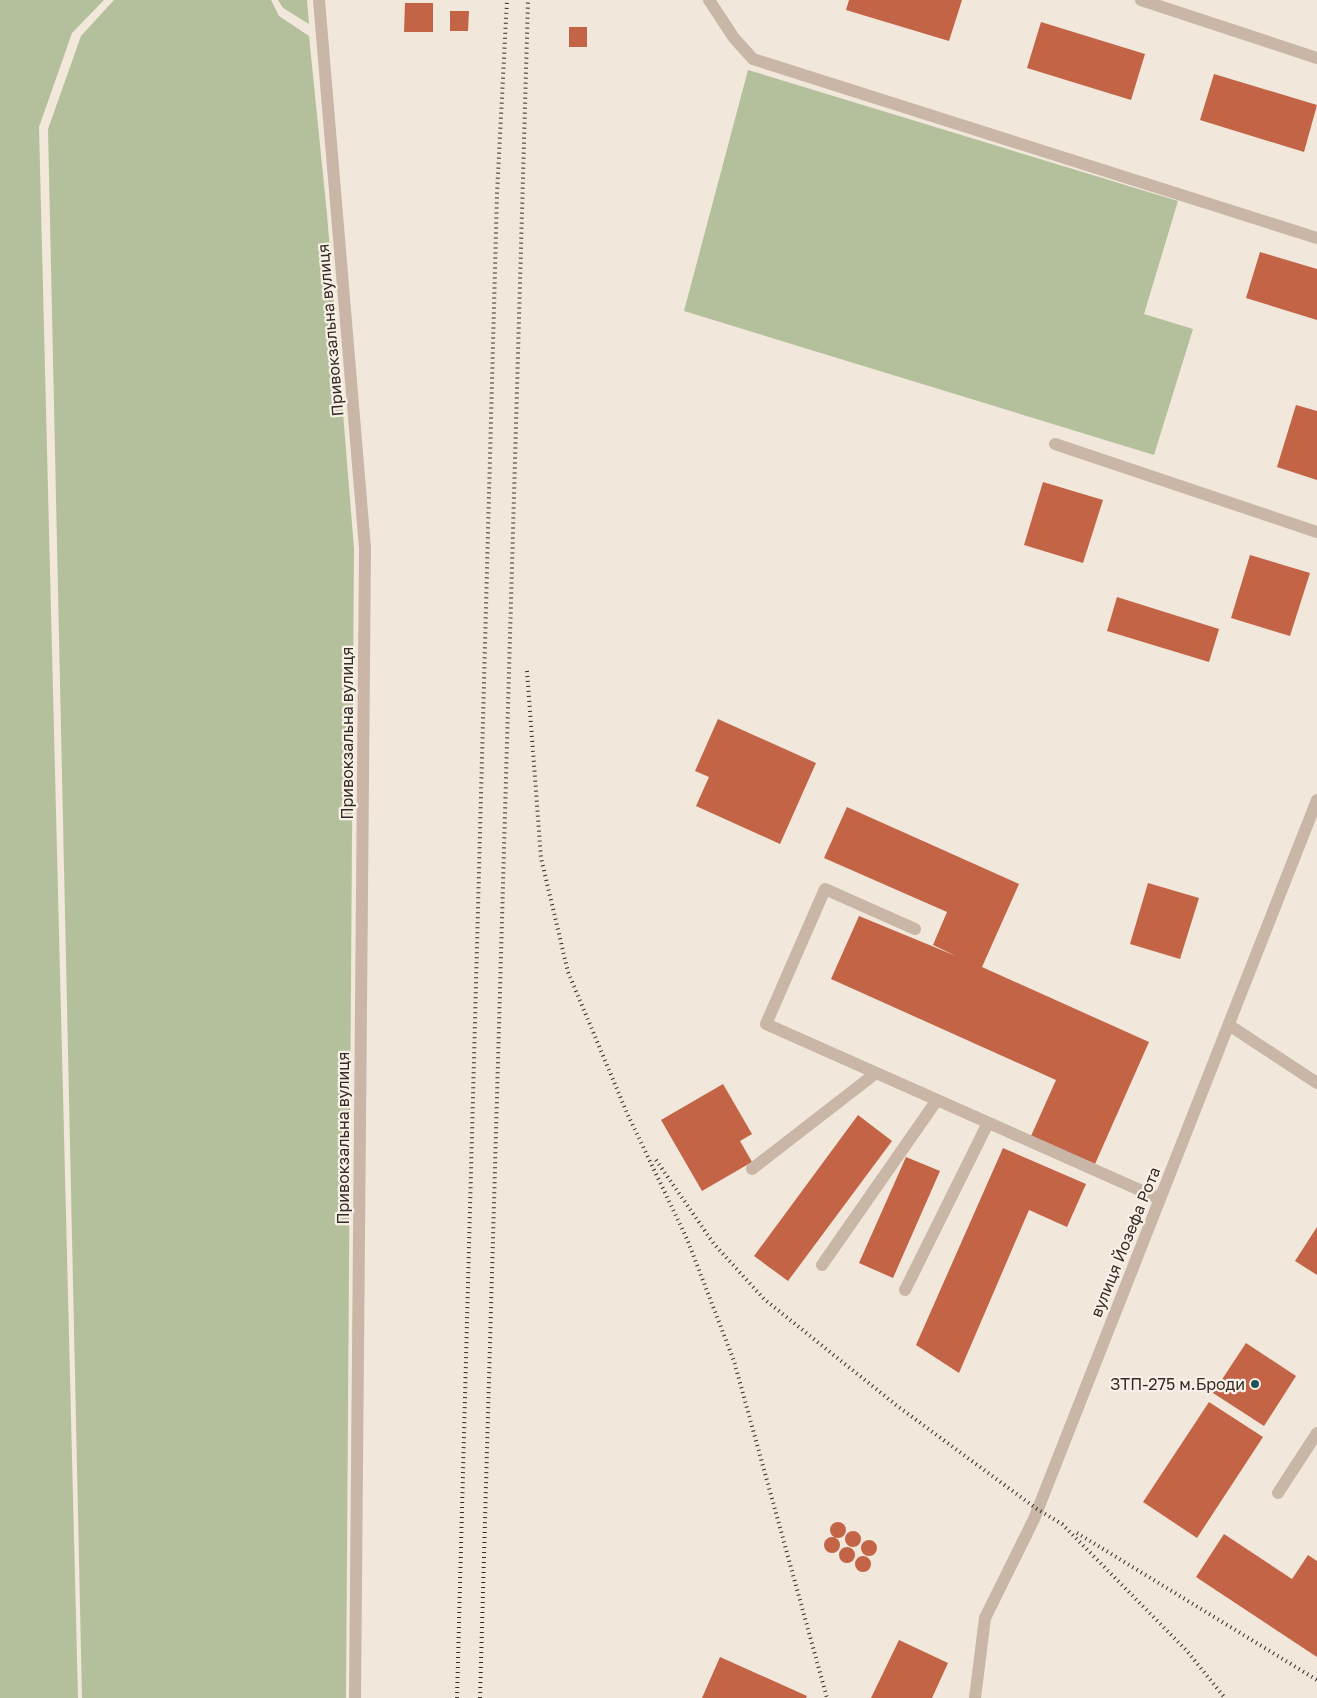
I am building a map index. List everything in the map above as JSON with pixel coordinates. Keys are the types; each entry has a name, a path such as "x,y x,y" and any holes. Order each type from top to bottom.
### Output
{"street":[{"name":"Привокзальна вулиця","path":"320,0 365,548 355,1698"},
{"path":"709,0 734,38 753,59 1317,238"},
{"path":"1141,0 1317,58"},
{"path":"1055,444 1317,532"},
{"name":"вулиця Йозефа Рота","path":"975,1698 986,1618 1034,1518 1317,800"},
{"path":"915,929 825,889 766,1024 1160,1199"},
{"path":"1229,1025 1317,1083"},
{"path":"752,1169 876,1073"},
{"path":"822,1265 937,1100"},
{"path":"905,1290 988,1123"},
{"path":"1278,1493 1317,1433"}],"green space":[{"path":"0,0 104,0 72,33 39,127 78,1698 0,1698"},
{"path":"114,0 271,0 279,16 309,36 327,214 354,549 346,1698 82,1698 48,129 81,36"},
{"path":"278,0 307,0 309,24 283,8"},
{"path":"748,70 1178,201 1144,314 1193,329 1154,455 684,311"}],"building":[{"path":"849,0 962,0 949,41 846,10"},
{"path":"405,3 433,3 433,32 404,32"},
{"path":"450,11 469,11 468,31 450,31"},
{"path":"1041,22 1145,54 1131,100 1027,68"},
{"path":"569,27 587,27 587,47 569,47"},
{"path":"1214,74 1317,105 1304,152 1200,120"},
{"path":"1260,252 1317,269 1317,320 1246,298"},
{"path":"1296,405 1317,411 1317,480 1277,467"},
{"path":"1043,482 1103,500 1083,563 1024,545"},
{"path":"1250,555 1310,573 1290,636 1231,618"},
{"path":"1117,597 1219,629 1209,662 1107,631"},
{"path":"718,719 816,763 780,844 696,806 709,777 695,771"},
{"path":"847,807 1019,884 982,967 1149,1042 1095,1164 1031,1136 1056,1080 831,979 859,916 956,956 933,945 947,912 824,858"},
{"path":"1148,883 1199,898 1180,959 1130,944"},
{"path":"723,1084 752,1134 740,1141 752,1162 702,1191 661,1120"},
{"path":"858,1115 892,1141 788,1281 754,1256"},
{"path":"1003,1148 1086,1184 1067,1227 1029,1210 959,1373 916,1345"},
{"path":"906,1157 940,1171 893,1278 859,1263"},
{"path":"1317,1227 1317,1275 1295,1261"},
{"name":"ЗТП-275 м.Броди","path":"1246,1343 1296,1376 1264,1426 1213,1393"},
{"path":"1209,1402 1263,1437 1197,1538 1143,1502"},
{"path":"835,1522 841,1522 846,1527 844,1536 835,1538 830,1533 830,1527"},
{"path":"850,1531 856,1531 861,1536 859,1545 850,1547 845,1542 845,1536"},
{"path":"1224,1534 1292,1579 1308,1555 1317,1561 1317,1657 1196,1577"},
{"path":"832,1537 838,1539 840,1545 838,1551 832,1553 826,1551 824,1545 826,1539"},
{"path":"866,1540 872,1540 877,1545 875,1554 866,1556 861,1551 861,1545"},
{"path":"847,1547 853,1549 855,1555 853,1561 847,1563 841,1561 839,1555 841,1549"},
{"path":"863,1556 869,1558 871,1564 869,1570 863,1572 857,1570 855,1564 857,1558"},
{"path":"899,1640 948,1663 932,1698 871,1698"},
{"path":"720,1657 807,1696 806,1698 702,1698"}],"railway":[{"path":"457,1698 497,194 507,0"},
{"path":"480,1698 528,0"},
{"path":"527,671 541,858 568,972 627,1113 687,1239 734,1361 827,1698"},
{"path":"656,1160 714,1244 764,1299 896,1405 1037,1509 1062,1524 1187,1651 1225,1698"},
{"path":"1077,1533 1317,1680"}],"place":[{"name":"ЗТП-275 м.Броди","path":"1255,1384"}]}
